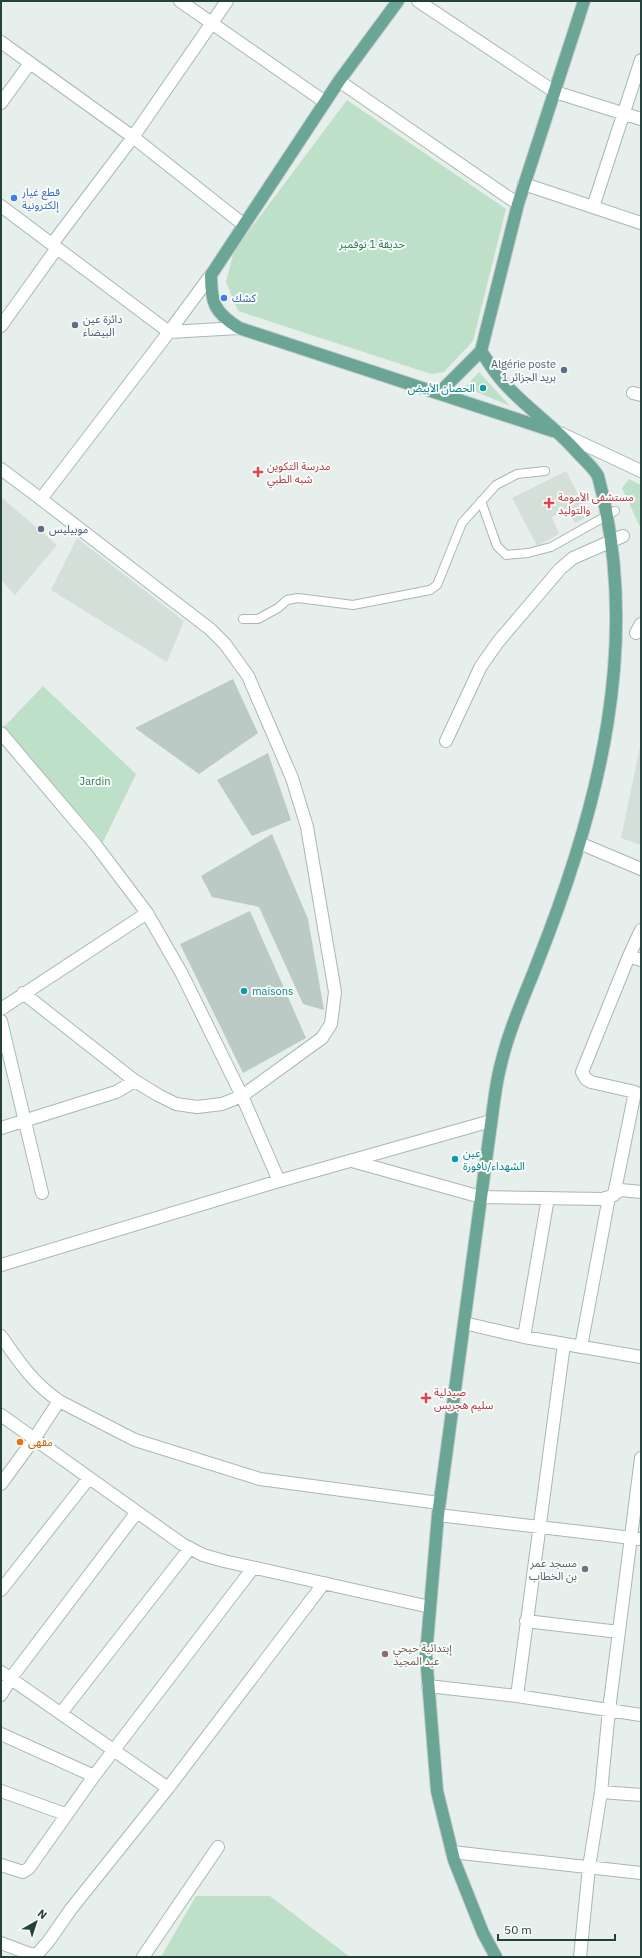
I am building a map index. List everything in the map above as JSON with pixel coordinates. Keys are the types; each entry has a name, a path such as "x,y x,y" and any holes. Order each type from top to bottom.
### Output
{"main road":[{"path":"398,1 339,81 211,275 211,296 216,308 224,318 239,328 560,433"},
{"path":"439,393 481,351 518,204 584,1"},
{"path":"481,351 503,382 560,433 597,473 616,511 627,550"},
{"path":"496,1957 484,1933 452,1852 437,1791 426,1655 439,1509 491,1121 501,1063 512,1030 609,779"}],"street":[{"path":"180,1 325,102"},
{"path":"1,326 55,246 133,137 227,1"},
{"path":"418,1 555,92 641,119"},
{"path":"1,42 133,137 244,225"},
{"path":"593,207 641,60"},
{"path":"1,103 30,63"},
{"path":"339,81 518,204"},
{"path":"524,184 641,223"},
{"path":"1,206 168,332 239,328"},
{"path":"41,499 211,275"},
{"path":"560,433 641,471"},
{"path":"1,469 210,629 225,644 248,676 292,778 307,827 317,878 335,992 334,1010 331,1024 322,1038 242,1096 222,1104 190,1106 176,1104 134,1081 23,993"},
{"path":"446,741 481,666 498,642 560,568 573,558 623,536"},
{"path":"1,734 95,844 147,913 182,974 242,1096 279,1181"},
{"path":"584,845 641,869"},
{"path":"1,1009 23,993 147,913"},
{"path":"581,1347 612,1196 638,1093 591,1082 586,1079 582,1072 641,930"},
{"path":"629,956 641,960"},
{"path":"1,1021 42,1193"},
{"path":"1,1128 116,1092 134,1081"},
{"path":"1,1265 279,1181 491,1121"},
{"path":"350,1161 481,1198 602,1199 612,1196 621,1190 641,1192"},
{"path":"524,1337 548,1198"},
{"path":"464,1323 524,1337 641,1357"},
{"path":"1,1336 29,1376 37,1384 59,1401 135,1440 260,1479 538,1527 637,1538"},
{"path":"516,1696 564,1344"},
{"path":"1,1484 34,1439 59,1401"},
{"path":"1,1415 190,1548 217,1559 253,1568 430,1607"},
{"path":"580,1957 589,1867 601,1792 609,1710 619,1632 637,1538 641,1458"},
{"path":"1,1590 89,1478"},
{"path":"1,1695 6,1675 137,1512"},
{"path":"61,1713 190,1548"},
{"path":"1,1865 23,1872 26,1871 45,1846 65,1814 253,1568"},
{"path":"1,1943 33,1955 39,1952 168,1788 324,1584"},
{"path":"526,1621 619,1632"},
{"path":"6,1675 168,1788"},
{"path":"428,1686 516,1696 641,1715"},
{"path":"1,1734 94,1776"},
{"path":"1,1791 65,1814"},
{"path":"601,1792 641,1795"},
{"path":"143,1957 218,1847"},
{"path":"452,1852 641,1873"}],"lane":[{"path":"243,619 258,619 278,608 287,600 298,598 354,605 430,590 437,585 462,523 496,485 517,474 545,471"},
{"path":"481,501 497,546 506,554 528,553 551,547 616,511"}],"shaded area":[{"name":"مستشفى الأمومة والتوليد","path":"566,471 589,516 575,523 567,509 552,517 559,534 537,546 512,498"},
{"path":"1,497 57,545 15,595 1,580"},
{"path":"77,538 184,621 167,662 51,590"},
{"path":"641,742 641,845 621,838"}],"green space":[{"name":"حديقة 1 نوفمبر","path":"347,100 506,209 473,341 444,372 431,374 238,311 226,282 234,251"},
{"path":"479,372 510,406 465,387"},
{"path":"629,479 641,485 641,529 622,488"},
{"name":"Jardin","path":"43,686 136,774 103,842 38,767 1,733 1,730"},
{"path":"196,1896 270,1896 350,1957 161,1957"}],"building":[{"path":"233,679 258,733 199,774 135,728"},
{"path":"268,753 291,820 252,836 217,780"},
{"path":"272,834 308,919 324,1010 303,1004 259,907 212,897 201,876"},
{"name":"maisons","path":"250,911 306,1038 243,1073 180,944"}],"place":[{"name":"قطع غيار إلكترونية","path":"14,198"},
{"name":"كشك","path":"224,298"},
{"name":"دائرة عين البيضاء","path":"75,325"},
{"name":"Algérie poste 1 بريد الجزائر","path":"564,370"},
{"name":"الحصان الأبيض","path":"483,388"},
{"name":"مدرسة التكوين شبه الطبي","path":"258,472"},
{"name":"مستشفى الأمومة والتوليد","path":"549,503"},
{"name":"موبيليس","path":"41,529"},
{"name":"maisons","path":"244,991"},
{"name":"عين الشهداء/نافورة","path":"455,1159"},
{"name":"صيدلية سليم هجريس","path":"426,1398"},
{"name":"مقهى","path":"20,1442"},
{"name":"مسجد عمر بن الخطاب","path":"585,1569"},
{"name":"إبتدائية حيحي عبد المجيد","path":"385,1654"}]}
